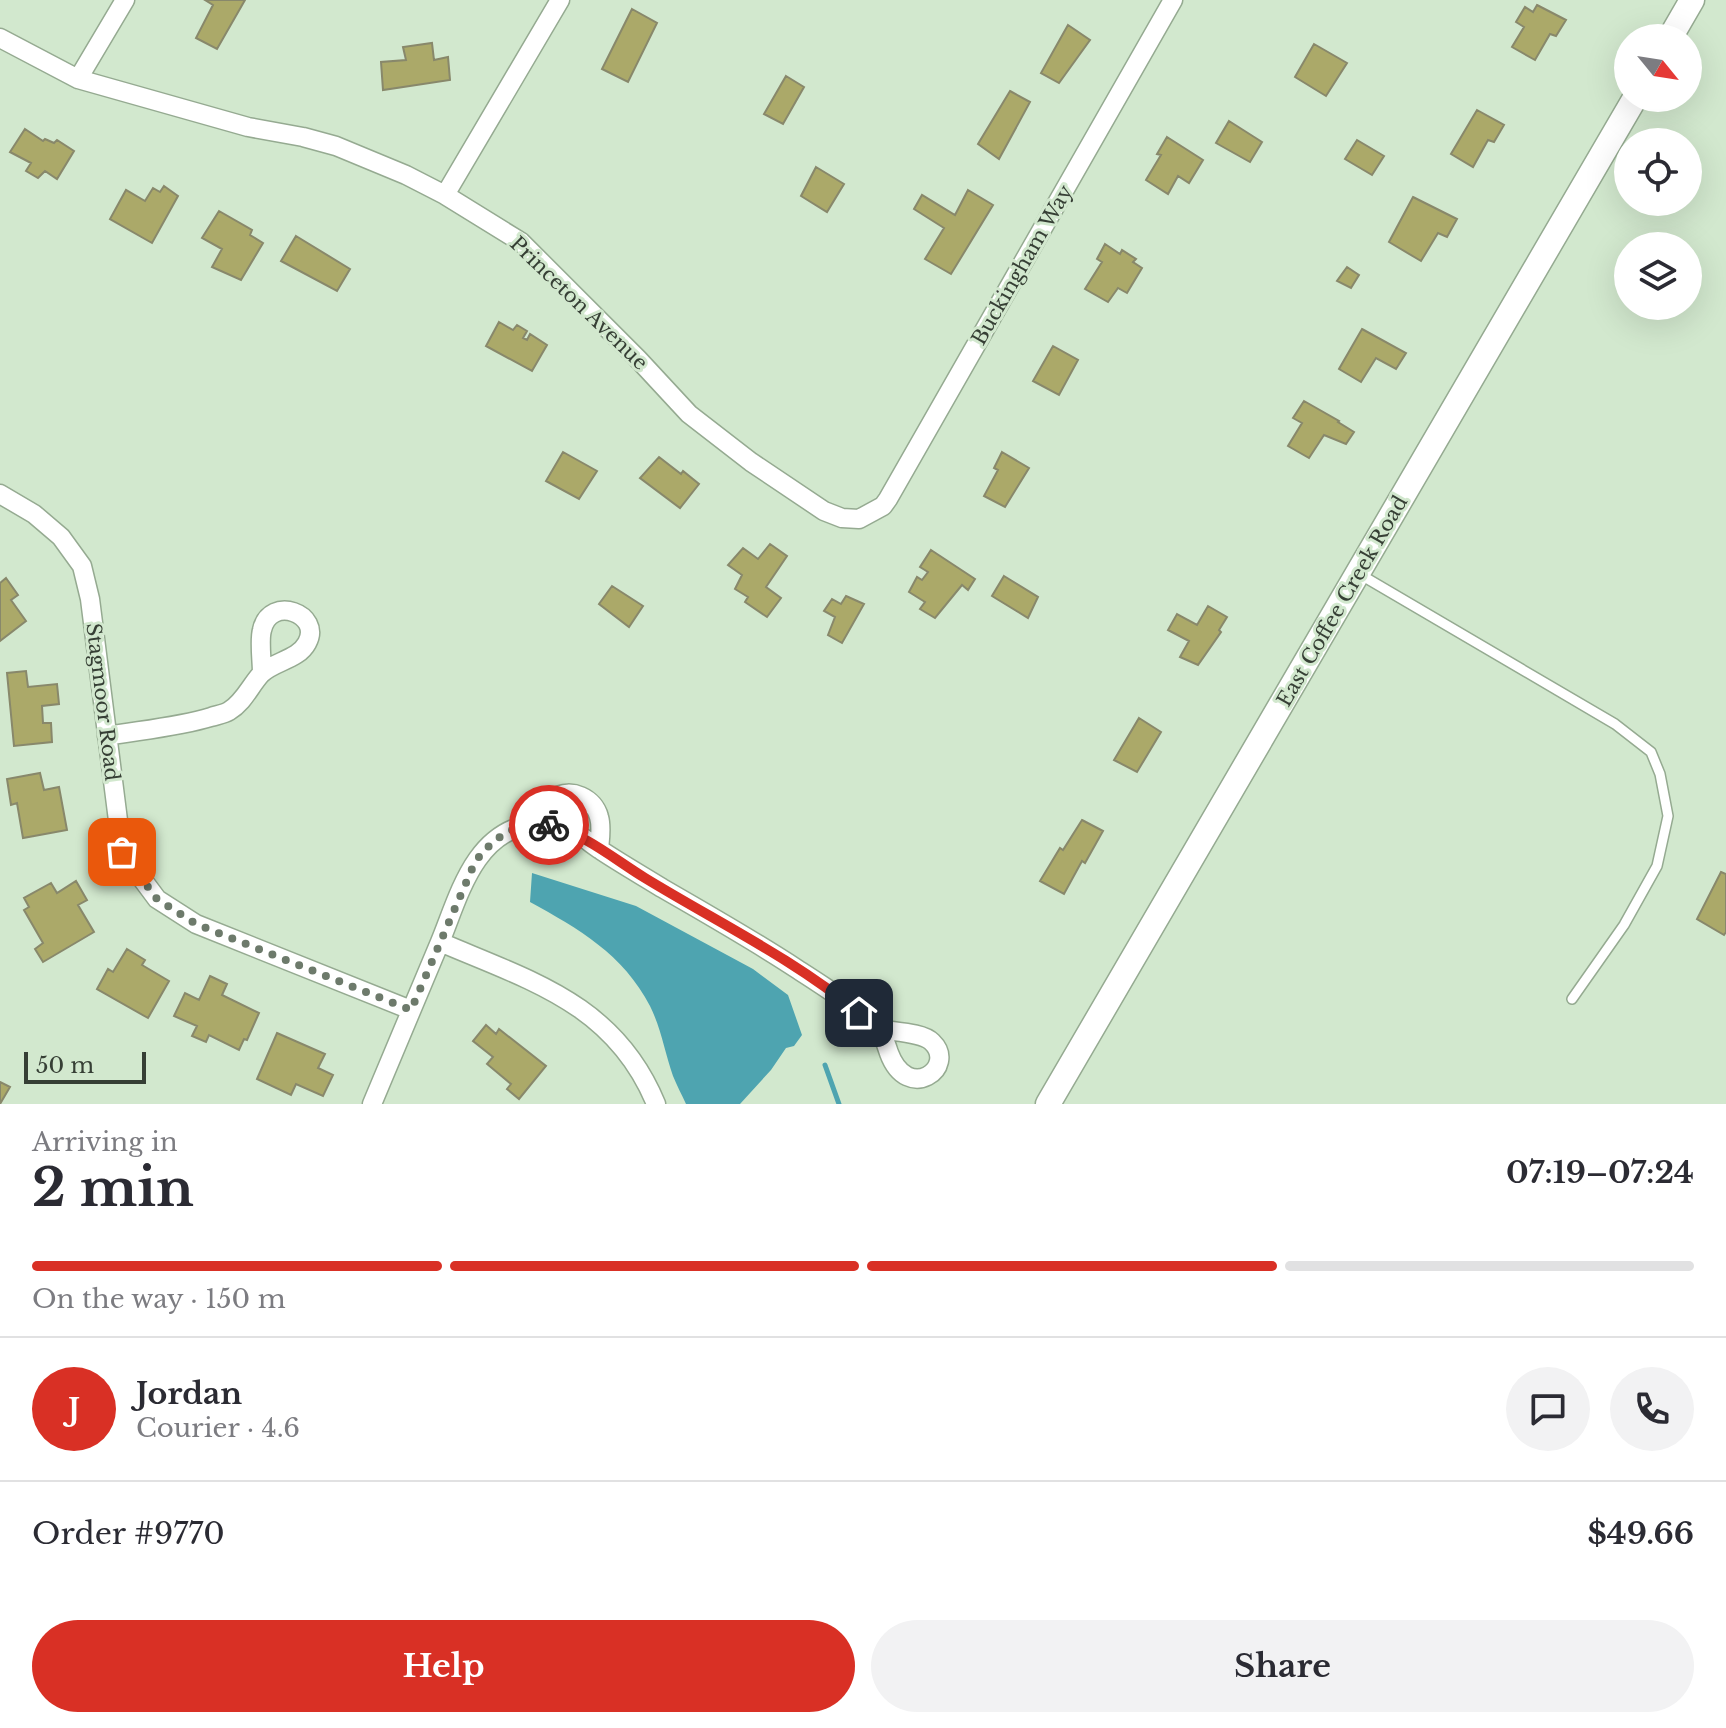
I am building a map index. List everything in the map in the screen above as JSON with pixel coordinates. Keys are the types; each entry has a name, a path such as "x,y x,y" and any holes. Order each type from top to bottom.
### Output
{"street":[{"path":"78,79 125,0"},
{"path":"445,195 560,0"},
{"name":"Buckingham Way","path":"859,519 883,506 888,499 1173,0"},
{"path":"1678,24 1692,0"},
{"name":"Princeton Avenue","path":"0,38 78,79 248,127 336,146 445,195 521,242 689,414 718,437 824,511 842,518 859,519"},
{"name":"East Coffee Creek Road","path":"1048,1104 1627,112"},
{"name":"Stagmoor Road","path":"0,494 52,529 82,566 90,599 122,852 157,899 196,924 411,1010"},
{"path":"107,736 194,722 229,711 247,695 262,673"},
{"path":"535,824 554,798 575,793 584,797 598,813 599,849"},
{"path":"372,1104 467,876 483,852 505,834 535,824 581,836 762,946 839,996 879,1029"},
{"path":"440,942 545,986 592,1016 634,1061 656,1104"}],"lane":[{"path":"1358,573 1615,724 1651,752 1660,774 1668,816 1657,866 1624,925 1572,999"}],"water":[{"path":"532,873 636,906 753,969 788,995 802,1035 794,1046 786,1048 740,1104 686,1104 673,1076 654,1014 639,988 613,957 598,945 530,902"}],"building":[{"path":"205,0 245,0 217,49 196,38 213,5"},
{"path":"1537,5 1566,20 1556,36 1550,34 1535,60 1512,47 1524,27 1516,22 1525,7 1533,12"},
{"path":"632,9 657,23 628,82 602,69"},
{"path":"1068,25 1090,40 1059,83 1041,73"},
{"path":"432,43 434,60 448,57 450,80 383,90 381,62 406,60 403,47"},
{"path":"1314,44 1347,63 1326,96 1295,77"},
{"path":"786,76 804,87 783,124 764,114"},
{"path":"1010,91 1030,102 999,159 978,144"},
{"path":"1477,110 1504,125 1494,142 1488,140 1473,167 1451,154"},
{"path":"1229,121 1262,142 1250,162 1216,143"},
{"path":"25,129 43,141 54,143 57,140 74,151 57,179 45,171 38,178 26,171 31,163 10,152"},
{"path":"1167,137 1203,160 1189,183 1178,176 1168,194 1146,180 1161,155 1157,154"},
{"path":"1357,140 1384,156 1372,175 1345,159"},
{"path":"816,167 844,184 827,212 801,196"},
{"path":"164,186 178,196 152,243 110,219 126,190 145,201 153,188 160,192"},
{"path":"968,190 993,205 951,274 925,259 944,228 914,209 922,195 955,215"},
{"path":"1413,197 1457,219 1447,237 1438,233 1421,261 1389,242"},
{"path":"219,211 252,230 250,235 263,243 241,280 212,267 222,249 202,238"},
{"path":"296,236 350,269 337,291 281,261"},
{"path":"1105,244 1120,254 1122,250 1136,259 1133,262 1142,268 1127,293 1118,288 1108,302 1085,289 1102,262 1097,259"},
{"path":"1347,267 1359,275 1351,288 1337,281"},
{"path":"499,322 513,330 517,325 527,331 523,338 527,340 530,334 547,345 532,371 486,346"},
{"path":"1362,329 1406,353 1396,369 1376,358 1361,382 1339,369"},
{"path":"1053,346 1078,360 1059,395 1033,381"},
{"path":"1304,401 1354,432 1346,444 1324,435 1309,458 1288,446 1302,423 1293,418"},
{"path":"563,452 597,471 579,499 546,481"},
{"path":"1002,452 1029,468 1005,507 984,496 998,470 994,468"},
{"path":"659,457 699,484 680,508 640,478"},
{"path":"770,544 787,556 766,587 781,598 767,617 745,602 748,597 735,589 742,575 728,565 743,548 758,559"},
{"path":"931,550 975,579 968,590 962,585 935,618 920,609 925,602 909,592 917,577 922,580 928,572 920,567"},
{"path":"1004,576 1038,597 1028,618 992,596"},
{"path":"6,578 18,595 11,600 26,621 0,641 0,583"},
{"path":"612,586 643,606 629,627 599,604"},
{"path":"846,596 864,604 842,643 828,635 835,617 824,611 832,599 841,604"},
{"path":"1208,606 1227,617 1219,630 1221,632 1198,665 1180,657 1189,641 1168,630 1177,614 1197,625"},
{"path":"26,671 28,687 57,684 59,704 42,706 43,723 51,723 52,742 14,746 7,673"},
{"path":"1139,718 1161,732 1137,772 1114,760"},
{"path":"40,773 44,790 59,787 67,830 23,838 17,803 11,805 7,779"},
{"path":"1082,820 1103,831 1064,894 1040,881"},
{"path":"1721,872 1726,874 1724,935 1697,919"},
{"path":"76,881 87,900 78,905 94,932 43,962 35,949 43,943 24,910 29,907 24,898 51,883 57,893"},
{"path":"127,949 145,960 142,965 169,981 148,1018 97,989 108,969 113,972"},
{"path":"210,976 227,984 222,995 259,1013 239,1050 209,1035 206,1042 192,1036 197,1026 174,1016 185,993 199,1000"},
{"path":"486,1025 496,1034 499,1029 546,1066 519,1099 507,1089 511,1084 487,1064 493,1057 473,1041"},
{"path":"277,1033 325,1054 318,1068 333,1075 323,1096 296,1084 291,1095 257,1079"},
{"path":"0,1082 10,1087 0,1104"}],"waterway":[{"path":"825,1065 839,1104"}],"way so far":[{"path":"122,852 157,899 181,916 411,1010 475,862 505,834 535,824 549,825"}],"route":[{"path":"549,825 581,836 646,879 762,946 839,996 859,1013"}]}
